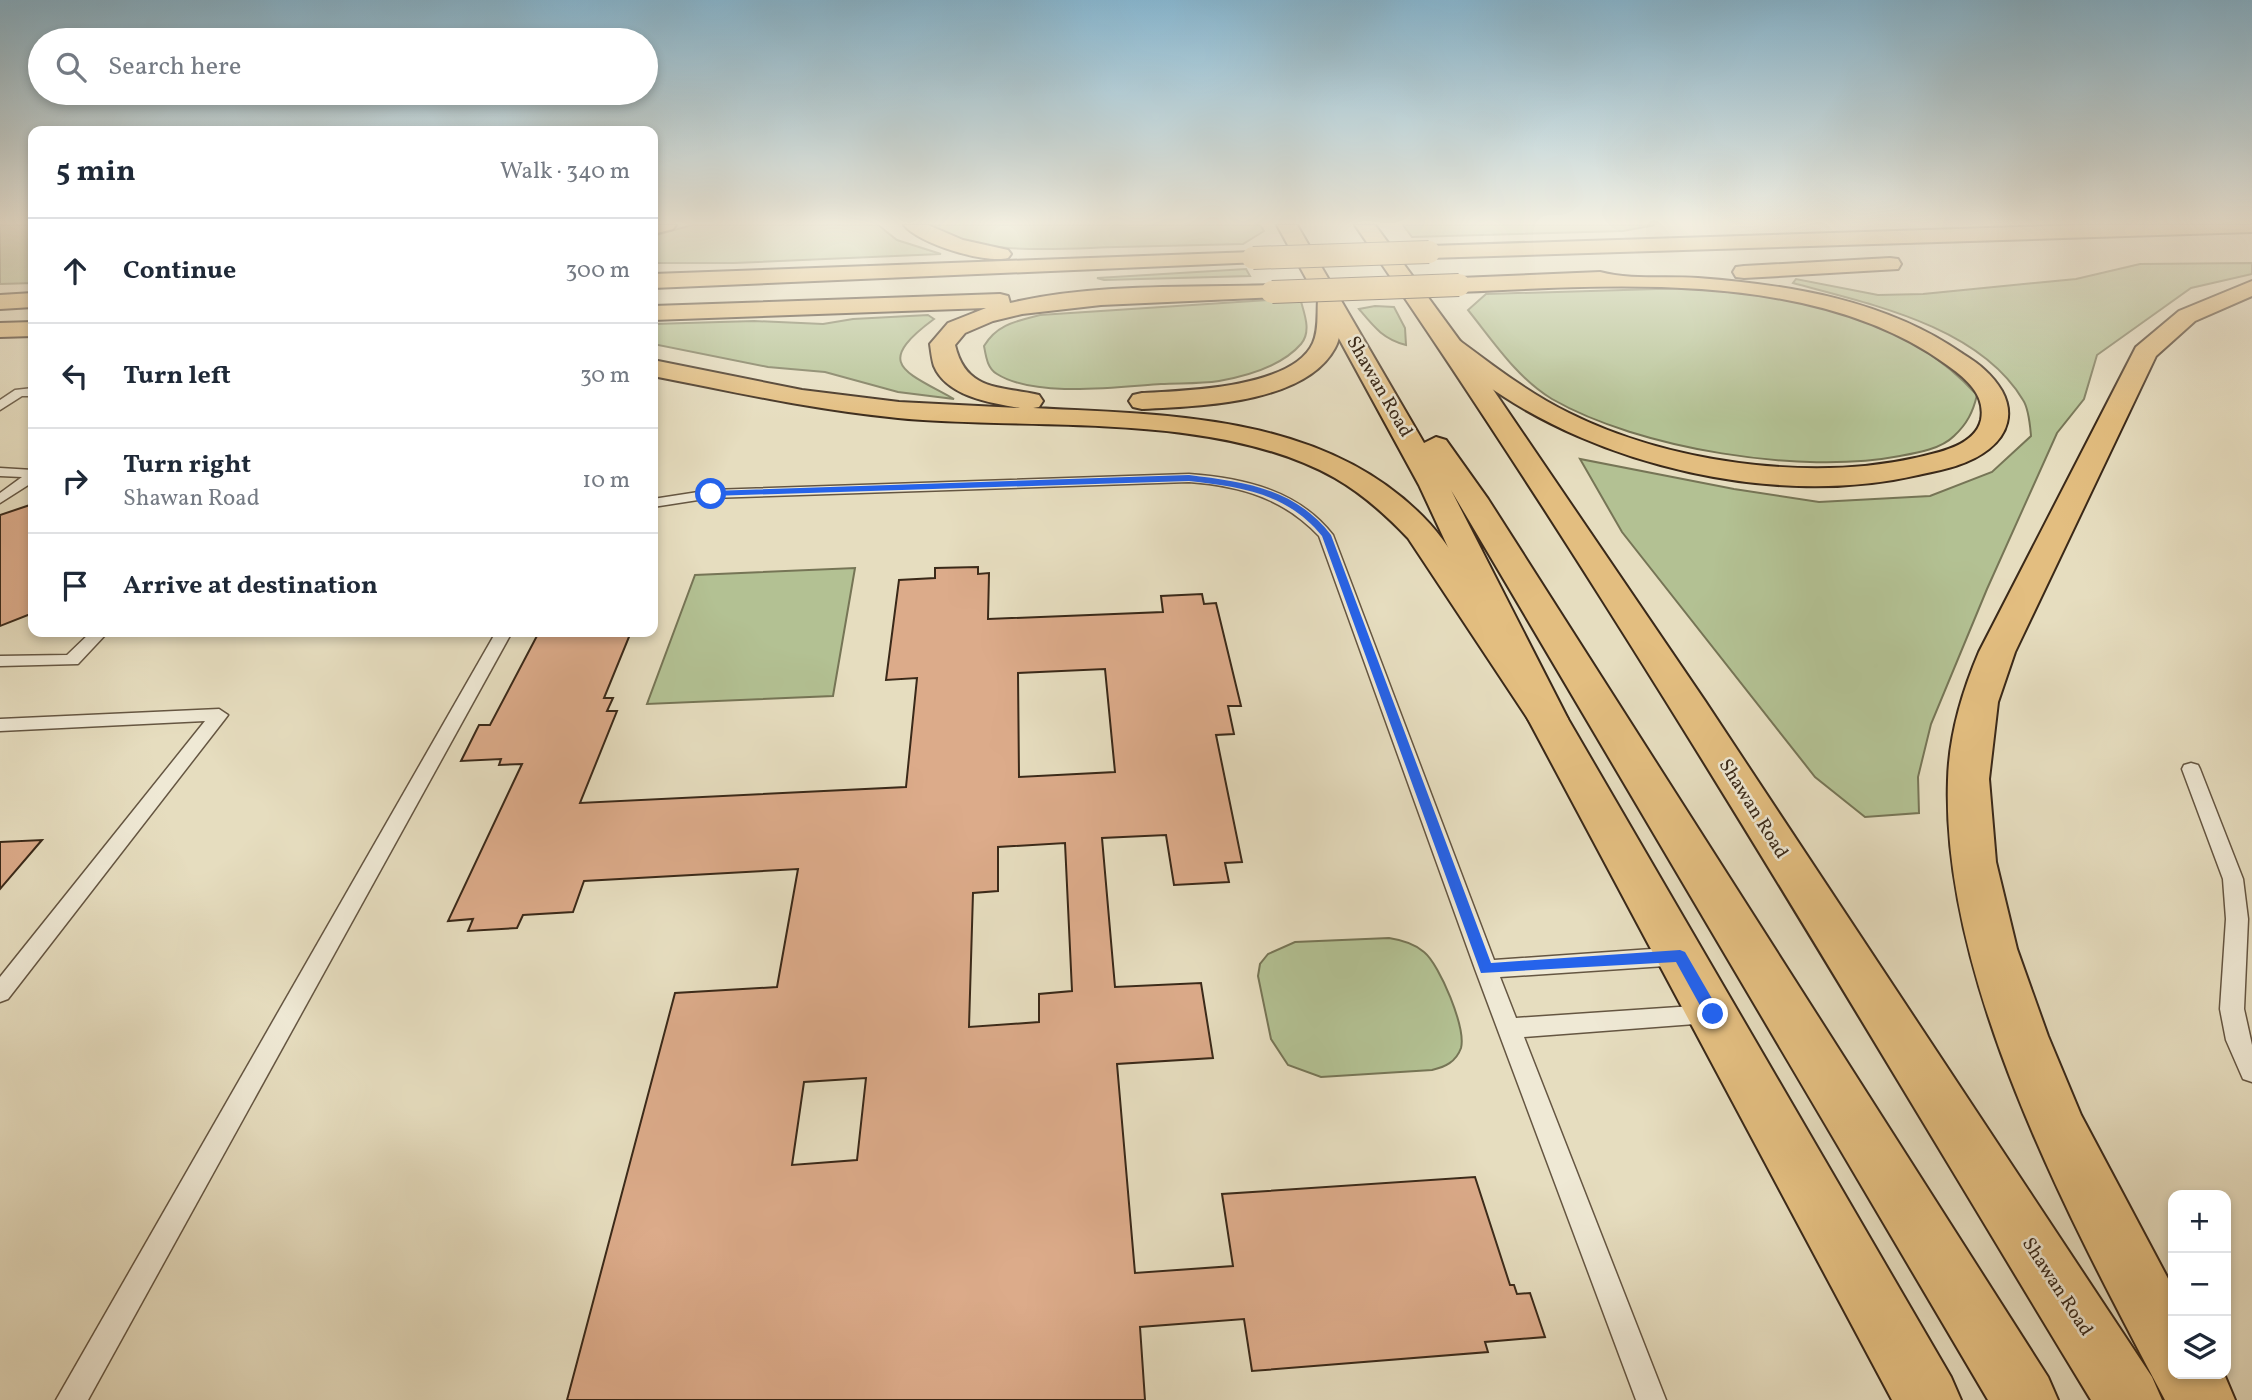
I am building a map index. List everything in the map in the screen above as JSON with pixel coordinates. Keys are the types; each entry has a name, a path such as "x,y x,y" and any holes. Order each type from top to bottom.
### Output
{"main road":[{"path":"658,306 1190,290"},
{"path":"658,313 1230,290"},
{"name":"Shawan Road","path":"1324,290 1434,485 1548,719 1927,1400"},
{"name":"Shawan Road","path":"1411,290 1451,346 1691,710 2129,1400"},
{"path":"1451,346 1517,395 1577,428 1661,455 1746,470 1847,476 1917,468 1965,452 1981,442 1991,430 1995,418 1993,402 1987,388 1961,362 1902,330 1847,310 1760,290"},
{"path":"2168,1341 2103,1223 2032,1063 1997,960 1977,878 1969,811 1971,751 1979,702 1997,652 2145,352 2187,316 2249,290"},
{"path":"1151,295 1041,304 996,311 960,327 948,338 942,350 943,359 951,372 983,391 1033,401 1082,404 1218,396 1268,384 1302,368 1315,358 1327,338 1329,300"},
{"path":"0,303 28,301"},
{"path":"0,330 28,329"},
{"path":"0,339 28,338"},
{"path":"1357,349 1434,444 1473,499 2025,1400"},
{"path":"658,369 853,405 954,415 1172,423 1216,430 1297,452 1365,483 1395,506 1420,532 1548,719"},
{"path":"2189,1379 2202,1400"}],"lane":[{"path":"0,406 19,393 28,393"},
{"path":"0,472 28,475"},
{"path":"658,502 711,494 1189,478 1246,485 1293,505 1310,516 1326,535 1486,969 1651,1400"},
{"path":"0,499 28,479"},
{"path":"0,660 72,660 95,637"},
{"path":"71,1400 500,637"},
{"path":"0,724 219,715 0,993"},
{"path":"2191,769 2233,879 2237,919 2232,1009 2238,1040 2252,1072"},
{"path":"1486,969 1680,956"},
{"path":"1509,1028 1713,1014"}],"green space":[{"path":"1713,290 1808,304 1881,327 1915,344 1947,367 1977,395 1963,427 1954,436 1936,447 1907,455 1860,461 1817,462 1722,453 1675,444 1629,432 1588,417 1539,390 1517,370 1468,310 1486,294"},
{"path":"1820,290 1854,290 1878,295 1960,290 2188,290 2097,355 2084,399 2057,433 1987,589 1931,724 1918,777 1919,813 1865,817 1815,777 1622,532 1580,459 1734,489 1819,502 1930,496 1992,472 2031,436 2025,404 2004,375 1979,353 1951,336 1888,310"},
{"path":"1300,298 1307,328 1301,344 1274,364 1252,373 1219,381 1077,389 1032,386 997,374 988,362 984,346 1001,328 1040,315"},
{"path":"1394,307 1405,328 1406,345 1385,336 1359,309"},
{"path":"928,315 934,319 904,347 900,357 902,365 921,381 954,399 898,392 825,372 768,367 658,345 658,324 754,321 823,324 853,319"},
{"path":"855,568 833,696 647,704 695,575"},
{"path":"1389,938 1408,942 1420,949 1437,970 1460,1026 1461,1048 1456,1057 1446,1065 1432,1070 1321,1077 1288,1065 1271,1039 1258,976 1260,964 1268,954 1295,942"}],"building":[{"path":"28,506 28,615 0,626 0,515"},
{"path":"978,567 978,574 989,573 988,619 1163,612 1161,596 1202,594 1204,604 1216,603 1241,706 1228,706 1234,734 1216,735 1242,862 1225,863 1229,882 1174,885 1166,835 1102,838 1115,987 1201,983 1213,1058 1117,1064 1135,1273 1233,1266 1222,1194 1475,1177 1510,1285 1514,1285 1517,1294 1530,1293 1545,1337 1485,1342 1488,1352 1252,1371 1244,1319 1140,1327 1145,1400 567,1400 675,993 777,987 798,869 584,881 573,912 523,915 517,928 468,931 473,919 448,921 522,764 499,765 501,759 461,761 479,725 490,725 536,637 629,637 604,698 613,698 607,711 617,711 580,803 906,787 917,678 886,680 899,580 935,578 935,568","holes":["1105,669 1115,772 1019,777 1018,673","1065,843 1072,991 1039,994 1039,1022 969,1027 973,893 998,891 998,847","866,1078 857,1160 792,1165 804,1082"]},
{"path":"42,840 0,889 0,842"}],"route":[{"path":"711,494 1189,478 1246,485 1293,505 1310,516 1326,535 1486,969 1680,956 1713,1014"}]}
